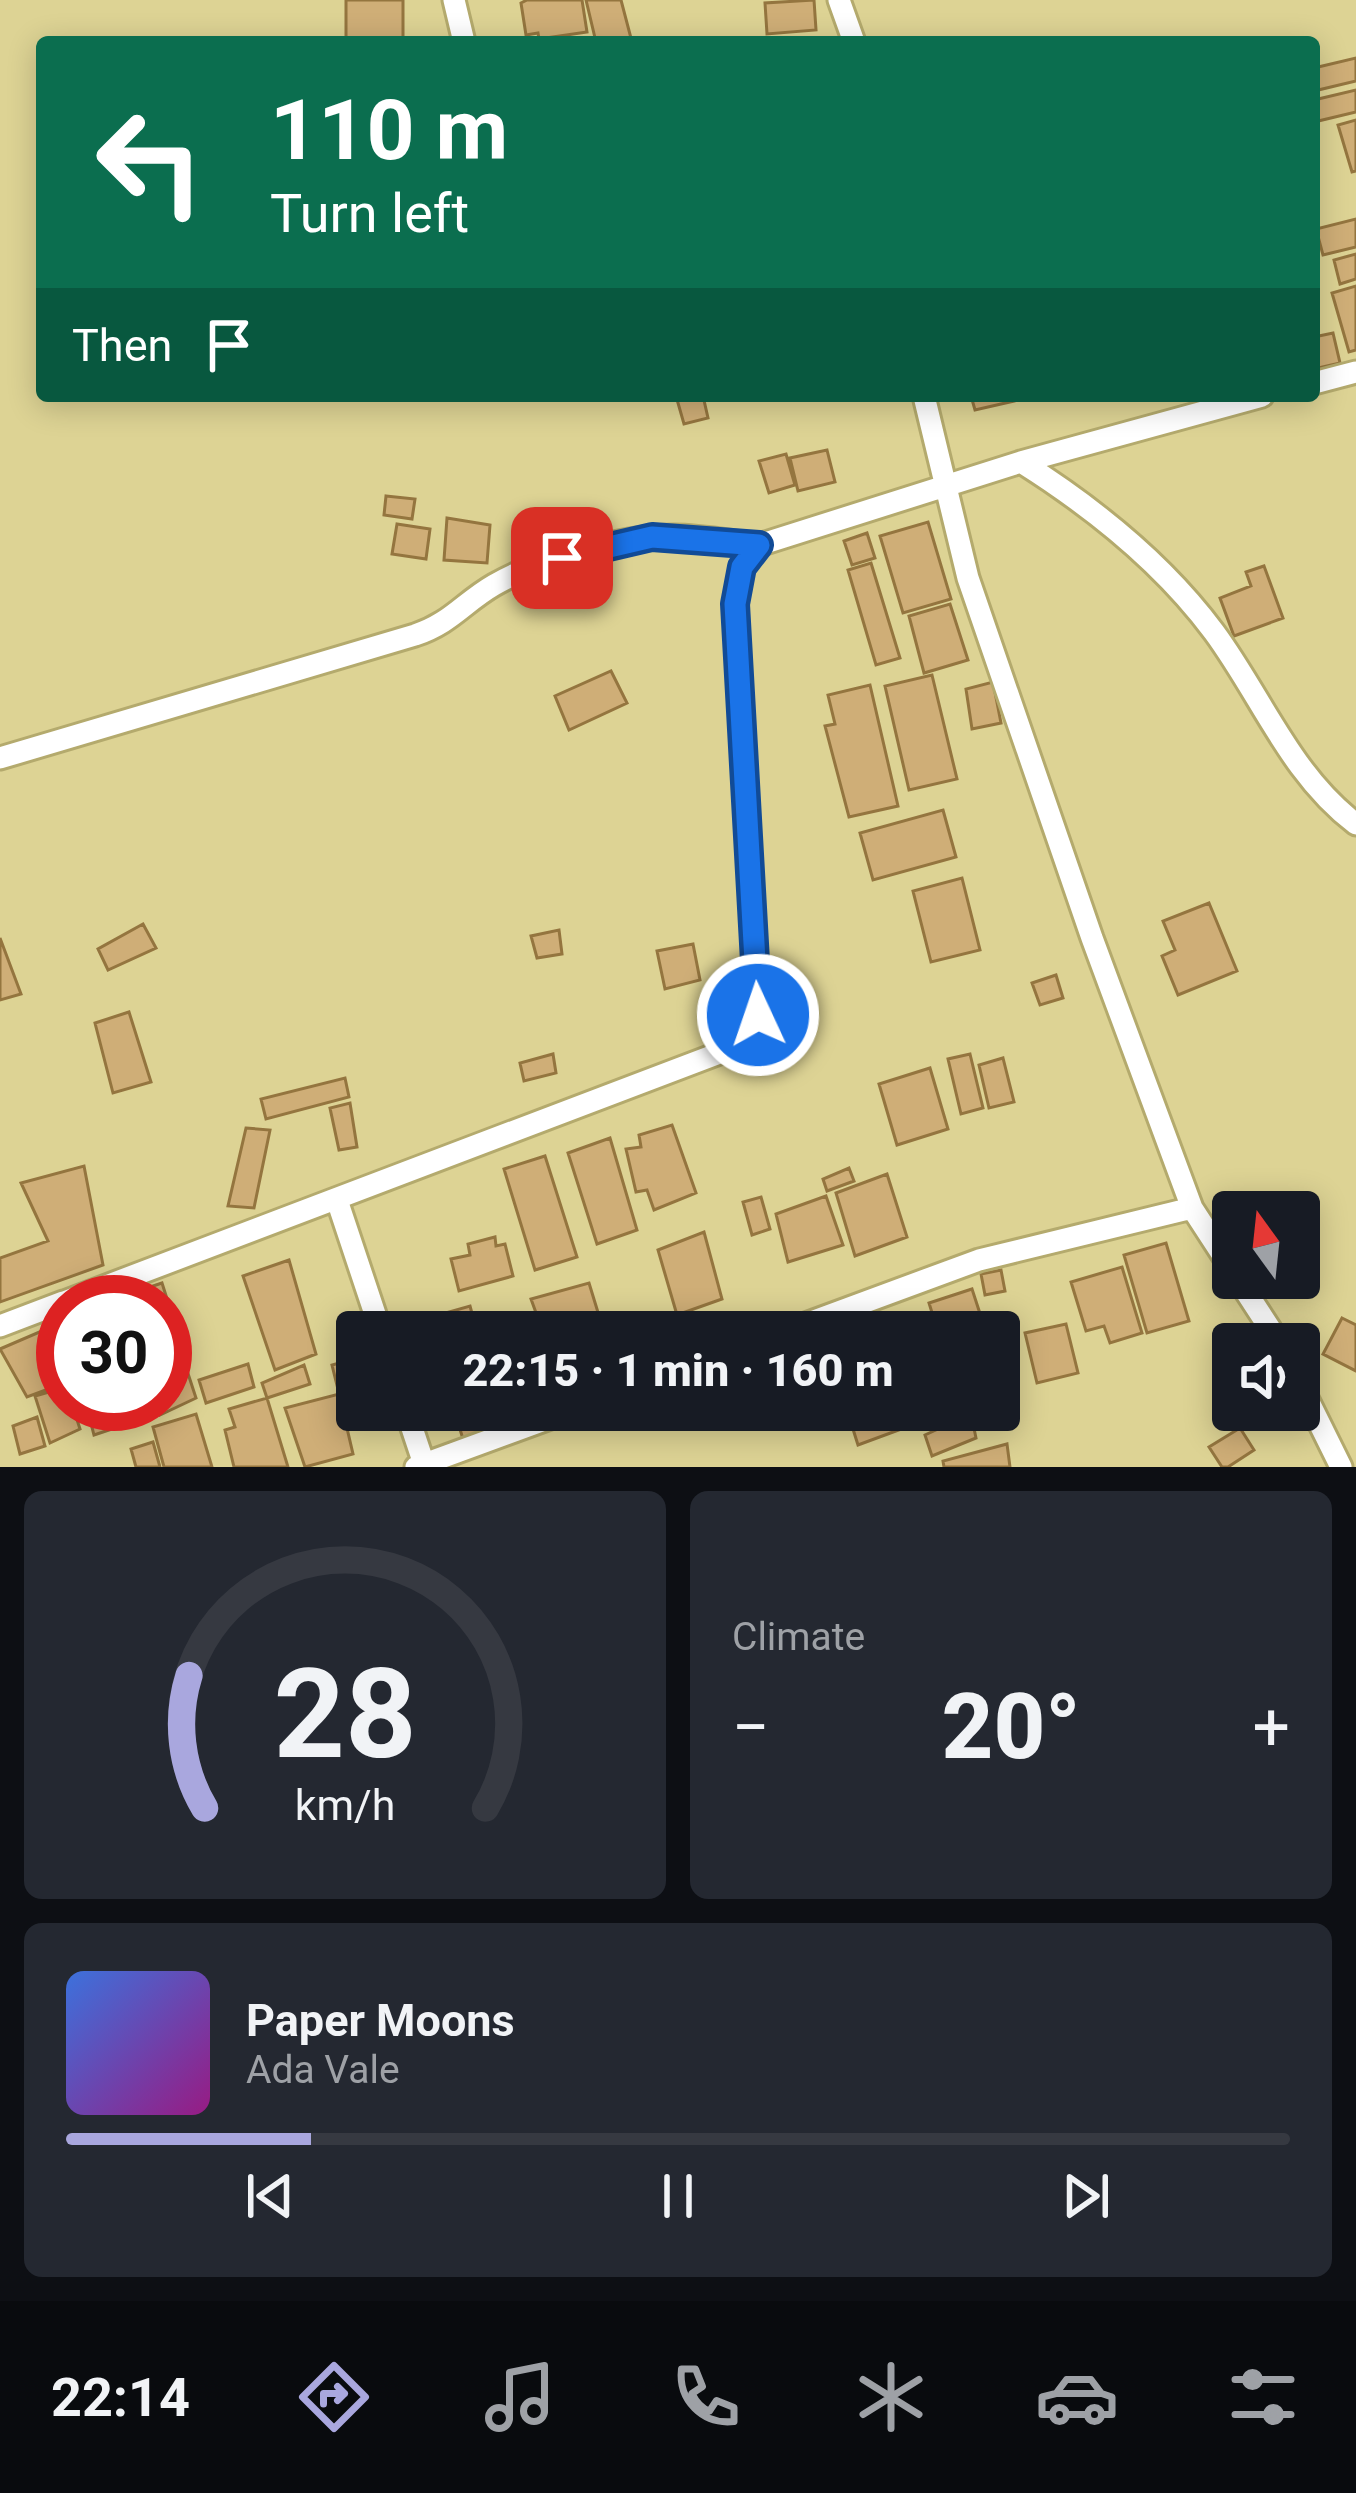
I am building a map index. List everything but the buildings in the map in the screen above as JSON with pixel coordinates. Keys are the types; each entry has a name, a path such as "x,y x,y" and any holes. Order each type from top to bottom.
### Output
{"street":[{"path":"454,0 463,36"},
{"path":"839,0 852,36"},
{"path":"1320,381 1356,372"},
{"path":"925,402 968,578 1192,1208 1212,1239"},
{"path":"0,758 442,626 489,587 562,558 652,537 759,545 1021,462 1240,402"},
{"path":"1021,462 1103,517 1173,583 1213,631 1310,782 1356,824"},
{"path":"136,1275 715,1058 752,1033 758,1015 735,604 742,567 759,545"},
{"path":"337,1200 374,1311"},
{"path":"840,1311 979,1259 1192,1208"},
{"path":"0,1326 36,1312"},
{"path":"1320,1424 1341,1467"},
{"path":"412,1431 422,1466 516,1431"}],"route":[{"path":"562,558 652,537 759,545 742,567 735,604 758,1015"}]}
